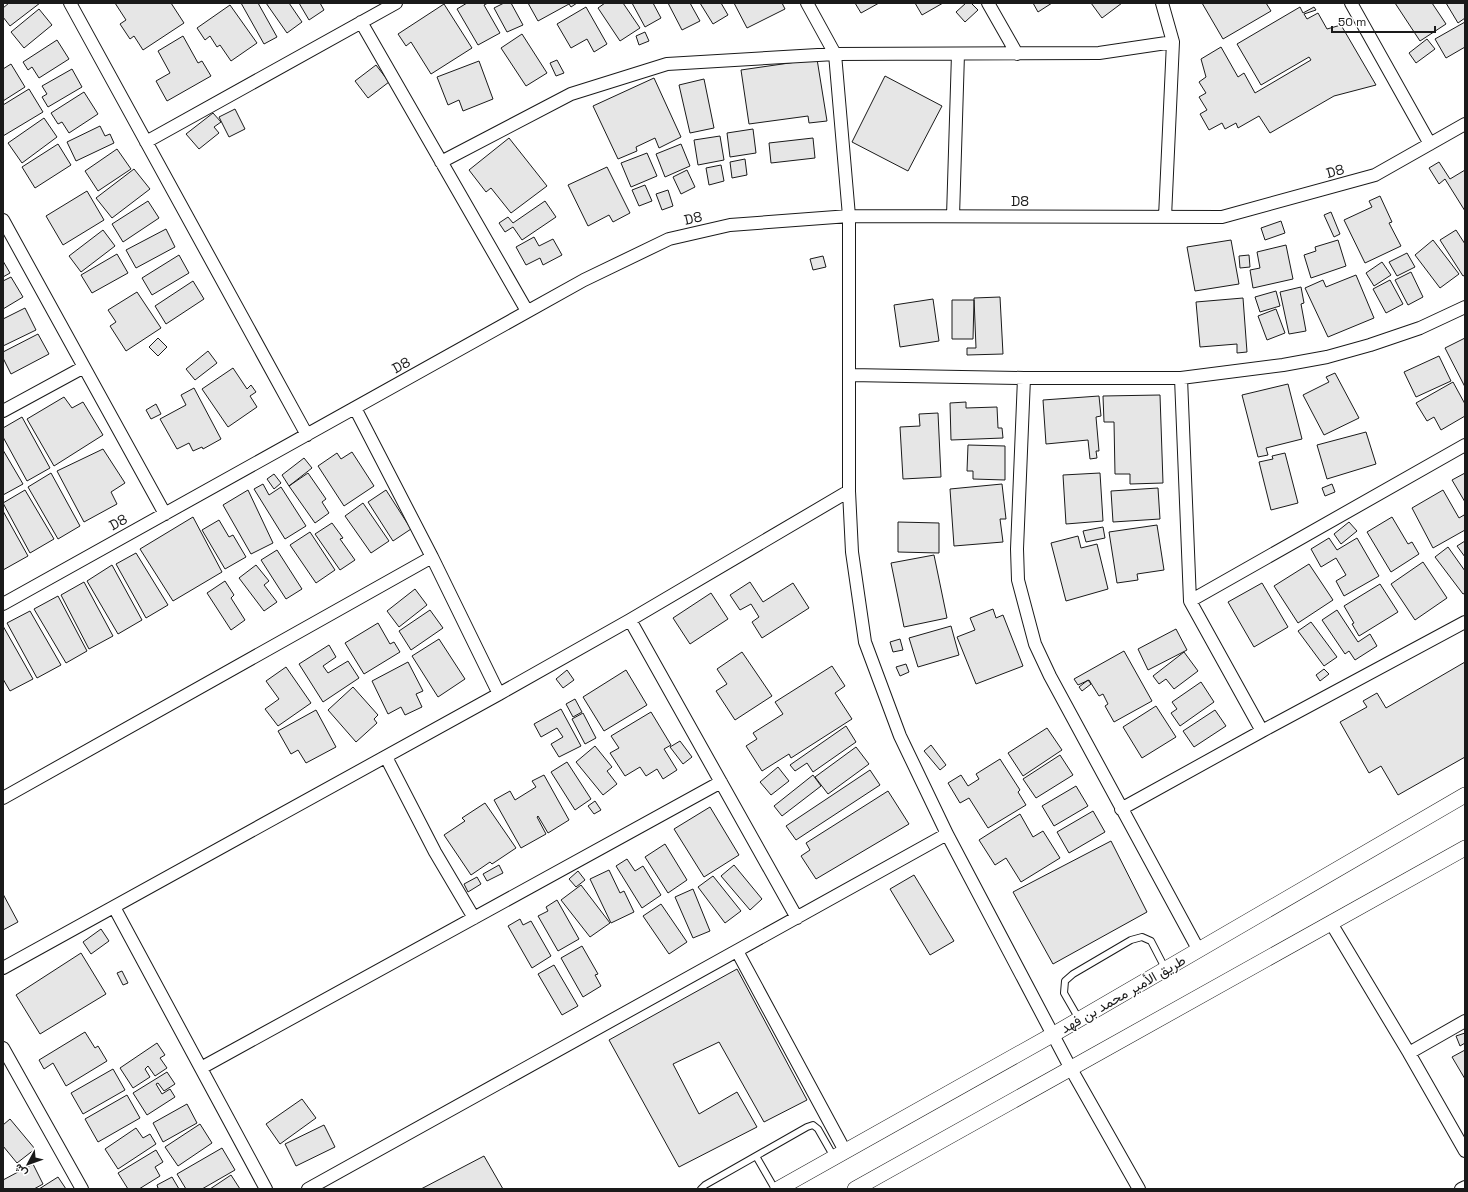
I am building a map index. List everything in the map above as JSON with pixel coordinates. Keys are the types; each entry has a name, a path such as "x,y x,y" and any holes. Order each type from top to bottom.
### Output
{"street":[{"path":"70,3 307,435"},
{"path":"146,142 396,3"},
{"path":"807,3 836,54 849,216 849,491 852,552 865,642 900,736 947,834 1054,1034 1071,1069 1139,1189"},
{"path":"988,3 1017,54"},
{"path":"1162,3 1173,42 1165,216"},
{"path":"1356,5 1430,144"},
{"path":"361,22 527,311"},
{"path":"441,162 571,94 667,64 836,54 1099,53 1173,42"},
{"path":"953,216 958,54"},
{"name":"D8","path":"3,604 527,311 584,280 669,239 730,225 849,216 1222,217 1375,175 1465,124"},
{"path":"3,220 165,514"},
{"path":"850,375 1024,378 1181,378 1283,365 1327,357 1370,345 1420,328 1465,308"},
{"path":"3,411 84,367"},
{"path":"1024,378 1017,549 1018,580 1035,644 1050,676 1121,809 1198,949"},
{"path":"1181,378 1190,601 1262,731"},
{"path":"355,408 432,557 499,694"},
{"path":"1190,601 1465,445"},
{"path":"3,968 499,694 630,620 849,491"},
{"path":"3,798 432,557"},
{"path":"630,620 797,918"},
{"path":"1121,809 1465,622"},
{"path":"386,757 435,852 474,918"},
{"path":"201,1068 721,782"},
{"name":"طريق الأمير محمد بن فهد","path":"776,1189 1166,970 1198,949 1465,795"},
{"path":"308,1189 947,834"},
{"path":"855,1189 1465,848"},
{"path":"114,907 266,1189"},
{"path":"1331,923 1409,1053 1465,1151"},
{"path":"736,951 839,1154"},
{"path":"1409,1053 1465,1021"},
{"path":"3,1048 82,1189"},
{"path":"1461,1189 1465,1187"}],"lane":[{"path":"1079,1019 1064,993 1065,981 1073,974 1132,940 1142,937 1151,941 1166,970"},
{"path":"701,1189 704,1185 813,1125 839,1154"},
{"path":"756,1156 776,1189"}],"building":[{"path":"9,3 40,3 10,26 3,17 3,8"},
{"path":"115,3 171,3 184,23 143,50 134,36 130,39 120,24 126,20"},
{"path":"241,3 258,3 277,37 264,44"},
{"path":"266,3 289,3 302,22 287,33"},
{"path":"299,3 320,3 324,10 309,20"},
{"path":"467,3 488,3 484,5 500,33 478,45 457,9"},
{"path":"504,3 511,3 523,25 507,32 494,8"},
{"path":"528,3 577,3 571,7 569,4 538,21"},
{"path":"605,3 623,3 640,28 620,41 598,8"},
{"path":"632,3 653,3 661,18 645,27"},
{"path":"668,3 690,3 700,21 682,30"},
{"path":"700,3 721,3 728,15 713,24"},
{"path":"734,3 782,3 785,9 747,28"},
{"path":"855,3 879,3 861,13"},
{"path":"915,3 943,3 922,15"},
{"path":"966,3 971,3 978,10 965,22 956,12"},
{"path":"1033,3 1052,3 1038,12"},
{"path":"1091,3 1122,3 1102,18"},
{"path":"1202,3 1266,3 1271,11 1223,39"},
{"path":"1395,3 1432,3 1446,24 1420,41"},
{"path":"1446,3 1465,3 1465,18 1458,23"},
{"path":"444,4 472,48 431,74 411,42 406,46 398,34"},
{"path":"230,5 257,43 231,61 220,45 217,47 210,36 205,40 197,28"},
{"path":"586,7 607,44 594,52 587,39 571,48 557,24"},
{"path":"1300,7 1303,13 1314,7 1316,10 1304,14 1307,19 1318,13 1327,29 1341,25 1376,85 1334,96 1270,133 1259,116 1238,128 1236,123 1225,129 1222,123 1209,130 1200,114 1207,110 1199,97 1206,93 1199,82 1206,77 1201,59 1221,47 1238,77 1244,73 1255,93 1311,60 1309,57 1261,85 1237,44"},
{"path":"39,9 52,25 24,48 11,32"},
{"path":"1465,22 1465,47 1446,58 1435,39"},
{"path":"645,32 649,41 639,45 636,36"},
{"path":"522,34 547,73 526,86 501,48"},
{"path":"183,36 198,63 202,61 211,76 167,101 156,81 170,73 158,51"},
{"path":"1427,39 1435,49 1416,63 1409,53"},
{"path":"57,40 69,59 39,78 32,67 28,70 23,62"},
{"path":"817,59 827,121 809,123 808,116 749,124 741,70"},
{"path":"557,60 564,73 556,76 550,63"},
{"path":"479,61 493,99 463,111 459,100 448,105 437,77"},
{"path":"11,64 25,87 3,101 3,69"},
{"path":"376,65 389,82 368,98 355,81"},
{"path":"72,69 82,87 48,107 42,97 47,94 42,86"},
{"path":"885,76 942,106 908,171 852,142"},
{"path":"654,78 681,137 659,148 655,138 636,147 637,151 618,159 593,106"},
{"path":"704,79 714,128 690,133 679,85"},
{"path":"29,89 43,112 3,136 3,105"},
{"path":"84,92 98,114 69,133 62,122 58,124 51,113"},
{"path":"235,109 245,129 229,137 219,117"},
{"path":"213,113 221,122 214,127 219,133 199,149 186,134"},
{"path":"44,118 57,137 22,163 8,143"},
{"path":"100,126 105,136 110,134 114,143 76,161 67,142"},
{"path":"753,129 756,153 730,157 727,133"},
{"path":"720,136 724,160 698,165 694,140"},
{"path":"509,138 547,186 511,213 491,188 486,192 469,170"},
{"path":"813,138 815,158 771,163 769,143"},
{"path":"58,144 71,165 35,188 22,167"},
{"path":"681,144 690,166 665,177 656,154"},
{"path":"117,149 131,169 98,191 85,171"},
{"path":"647,153 657,176 631,187 621,163"},
{"path":"745,159 747,175 732,178 730,162"},
{"path":"1439,162 1450,179 1465,170 1465,211 1445,179 1439,184 1429,168"},
{"path":"721,165 724,181 709,185 706,168"},
{"path":"607,167 630,213 613,222 609,215 588,226 568,185"},
{"path":"134,169 150,189 112,218 96,198"},
{"path":"687,170 695,187 681,194 673,177"},
{"path":"645,185 652,201 639,206 632,190"},
{"path":"668,190 673,206 662,210 656,194"},
{"path":"87,191 104,220 63,245 46,216"},
{"path":"1380,196 1392,222 1389,223 1401,246 1365,263 1344,220 1372,207 1369,201"},
{"path":"148,201 159,218 123,242 112,224"},
{"path":"545,201 556,217 522,240 513,227 505,232 499,223 508,217 513,223"},
{"path":"1331,212 1340,234 1334,237 1324,215"},
{"path":"1281,221 1285,233 1265,240 1261,228"},
{"path":"166,229 175,247 136,268 126,250"},
{"path":"103,230 115,246 81,272 69,256"},
{"path":"1456,230 1465,244 1465,275 1463,276 1440,240"},
{"path":"534,237 539,246 553,239 562,255 543,265 540,258 526,265 516,247"},
{"path":"1231,240 1239,284 1195,291 1187,247"},
{"path":"1338,240 1346,266 1311,278 1304,255 1316,251 1315,247"},
{"path":"1433,240 1459,274 1440,288 1415,255"},
{"path":"1286,245 1293,279 1253,288 1250,270 1260,268 1257,252"},
{"path":"1407,253 1415,267 1397,276 1389,262"},
{"path":"117,254 128,273 92,293 81,275"},
{"path":"179,255 189,273 152,295 142,278"},
{"path":"1249,255 1250,267 1240,268 1239,256"},
{"path":"823,256 826,267 813,270 810,259"},
{"path":"3,261 10,273 3,277"},
{"path":"1382,262 1391,275 1374,286 1366,273"},
{"path":"1411,272 1423,297 1408,305 1395,280"},
{"path":"1356,275 1374,318 1328,337 1305,288 1323,280 1326,287"},
{"path":"11,277 23,297 3,309 3,281"},
{"path":"1390,280 1403,304 1386,313 1373,289"},
{"path":"193,281 204,299 166,324 155,306"},
{"path":"1301,287 1304,303 1301,304 1306,331 1289,334 1280,292"},
{"path":"1276,291 1280,306 1260,312 1255,297"},
{"path":"137,292 161,328 126,351 110,326 116,322 108,310"},
{"path":"1000,297 1003,354 967,355 967,348 976,348 974,298"},
{"path":"1243,298 1247,352 1237,353 1237,344 1200,347 1196,302"},
{"path":"933,299 939,341 900,347 894,305"},
{"path":"952,300 974,300 973,339 952,339"},
{"path":"25,308 36,330 3,346 3,319"},
{"path":"1276,309 1285,333 1267,340 1258,316"},
{"path":"38,334 49,354 11,374 3,358 3,352"},
{"path":"158,338 167,347 158,356 149,347"},
{"path":"1465,338 1465,387 1445,348"},
{"path":"208,351 217,363 195,380 186,369"},
{"path":"1439,356 1451,381 1416,397 1404,372"},
{"path":"233,368 247,389 251,385 256,392 250,396 257,407 228,427 202,389"},
{"path":"1335,373 1359,418 1324,435 1303,395 1329,382 1326,377"},
{"path":"1453,382 1465,404 1465,416 1441,430 1434,417 1427,421 1416,403"},
{"path":"1288,384 1302,439 1266,448 1268,455 1258,457 1242,395"},
{"path":"194,388 221,439 203,449 202,447 193,451 189,443 177,449 160,419 186,405 181,395"},
{"path":"1160,395 1163,483 1130,484 1130,474 1115,474 1114,422 1104,422 1103,396"},
{"path":"1099,396 1101,416 1096,417 1099,451 1096,451 1097,458 1090,459 1088,440 1046,444 1043,400"},
{"path":"64,397 72,408 83,402 103,435 54,466 27,419"},
{"path":"966,402 966,408 997,407 998,428 1002,428 1003,438 951,440 950,403"},
{"path":"156,404 161,414 151,419 146,410"},
{"path":"938,413 941,477 903,479 900,427 920,426 919,414"},
{"path":"22,417 50,468 27,481 3,437 3,428"},
{"path":"1366,432 1376,464 1327,479 1317,445"},
{"path":"968,445 1005,446 1005,480 973,479 973,471 967,471"},
{"path":"103,449 125,483 111,492 117,504 84,522 57,471"},
{"path":"3,450 23,484 3,495"},
{"path":"352,452 374,486 344,506 318,466 337,453 341,459"},
{"path":"1285,453 1298,503 1271,510 1259,462 1273,459 1272,456"},
{"path":"304,458 312,468 289,486 282,475"},
{"path":"51,473 80,526 58,539 28,487"},
{"path":"308,473 326,499 322,502 329,513 315,523 289,486"},
{"path":"1100,473 1103,521 1066,524 1063,475"},
{"path":"1465,473 1465,502 1452,480"},
{"path":"274,474 281,483 274,489 267,479"},
{"path":"263,484 269,495 281,487 306,526 285,539 254,489"},
{"path":"1002,484 1006,519 1000,519 1003,542 954,546 950,489"},
{"path":"1332,484 1335,492 1325,496 1322,488"},
{"path":"1158,488 1160,519 1113,522 1111,491"},
{"path":"25,490 54,539 30,553 3,503"},
{"path":"248,490 273,543 251,554 223,505"},
{"path":"386,490 411,529 393,541 368,502"},
{"path":"1443,490 1459,518 1464,515 1465,530 1433,548 1412,508"},
{"path":"363,503 389,541 371,553 345,516"},
{"path":"3,511 28,556 3,570"},
{"path":"193,517 222,572 173,601 140,549"},
{"path":"1392,517 1408,544 1412,542 1419,554 1391,572 1367,532"},
{"path":"219,520 229,537 233,535 246,557 225,569 202,530"},
{"path":"898,522 939,523 939,553 898,552"},
{"path":"1349,522 1357,531 1341,544 1334,534"},
{"path":"332,523 343,538 340,539 355,560 340,570 315,534"},
{"path":"1157,525 1164,570 1137,574 1138,580 1117,583 1109,532"},
{"path":"1103,527 1105,538 1086,542 1083,531"},
{"path":"310,532 335,570 316,583 290,545"},
{"path":"1078,536 1081,548 1097,544 1108,589 1066,601 1051,543"},
{"path":"1329,538 1337,550 1357,538 1379,576 1344,596 1336,581 1346,575 1336,558 1321,567 1311,549"},
{"path":"1465,541 1465,557 1457,546"},
{"path":"1448,547 1465,571 1465,593 1463,594 1435,557"},
{"path":"277,550 302,589 286,599 261,560"},
{"path":"136,553 168,605 146,618 116,564"},
{"path":"934,555 947,618 904,627 891,563"},
{"path":"1423,562 1447,598 1415,620 1391,584"},
{"path":"1309,564 1333,600 1298,623 1274,586"},
{"path":"112,565 142,620 118,634 87,581"},
{"path":"256,565 269,581 264,585 277,602 264,611 239,578"},
{"path":"225,581 234,595 231,598 245,620 231,630 207,593"},
{"path":"84,582 113,636 89,649 61,595"},
{"path":"750,582 763,602 793,583 809,608 762,638 752,622 759,617 751,604 740,610 730,595"},
{"path":"1262,583 1288,627 1254,647 1228,602"},
{"path":"1380,584 1398,612 1359,636 1352,624 1354,623 1344,606"},
{"path":"415,589 427,605 399,627 387,611"},
{"path":"711,593 728,619 690,644 673,618"},
{"path":"58,596 87,651 66,663 34,609"},
{"path":"993,609 996,618 1003,615 1023,666 976,684 957,637 975,630 970,618"},
{"path":"430,610 443,628 411,650 399,631"},
{"path":"1337,610 1358,642 1370,634 1377,646 1355,660 1349,651 1345,654 1322,620"},
{"path":"30,611 61,665 37,678 7,623"},
{"path":"1311,622 1337,657 1324,666 1298,631"},
{"path":"378,623 390,644 394,642 400,652 364,674 345,643"},
{"path":"3,626 33,679 10,691 3,679"},
{"path":"951,626 959,655 918,667 909,638"},
{"path":"1176,629 1187,650 1148,670 1138,649"},
{"path":"439,639 465,679 438,697 412,656"},
{"path":"900,639 903,650 893,652 890,642"},
{"path":"329,645 336,657 323,666 328,673 348,661 359,678 323,702 299,664"},
{"path":"1124,651 1152,701 1114,722 1105,706 1108,704 1103,694 1099,696 1089,680 1078,685 1074,679"},
{"path":"742,652 772,696 735,720 716,691 727,684 717,669"},
{"path":"1184,652 1198,671 1174,689 1166,679 1159,684 1153,676"},
{"path":"408,662 423,691 416,694 422,707 405,715 401,707 388,714 372,681"},
{"path":"1465,662 1465,757 1398,795 1381,766 1369,773 1340,722 1367,707 1363,701 1377,693 1386,708"},
{"path":"906,664 909,672 900,676 896,667"},
{"path":"832,666 845,686 835,693 852,719 791,758 789,754 762,771 746,746 757,739 753,733 783,714 775,702"},
{"path":"286,667 311,703 278,726 265,709 279,699 266,681"},
{"path":"1324,669 1329,674 1320,681 1316,675"},
{"path":"567,670 574,680 563,688 556,679"},
{"path":"626,670 647,705 604,731 583,697"},
{"path":"1088,680 1091,684 1082,691 1079,687"},
{"path":"1201,682 1214,702 1180,726 1171,713 1177,709 1172,702"},
{"path":"353,687 378,715 374,719 377,723 356,742 328,710"},
{"path":"575,699 582,712 573,717 566,704"},
{"path":"1156,706 1176,737 1142,758 1123,727"},
{"path":"561,709 581,746 559,757 551,744 563,737 557,728 541,737 534,724"},
{"path":"316,710 336,747 306,763 298,750 291,754 278,731"},
{"path":"1215,710 1226,726 1194,747 1183,731"},
{"path":"651,712 671,745 664,749 677,770 663,779 657,769 646,776 640,767 625,776 610,753 619,748 611,736"},
{"path":"583,713 596,738 585,744 572,719"},
{"path":"846,726 856,742 813,772 807,763 795,771 790,765"},
{"path":"1047,728 1062,750 1023,776 1008,753"},
{"path":"680,741 692,757 683,764 670,747"},
{"path":"931,745 946,765 940,770 924,751"},
{"path":"595,746 612,767 607,771 617,784 603,795 576,762"},
{"path":"856,747 869,764 828,794 815,777"},
{"path":"1060,755 1073,775 1036,798 1023,779"},
{"path":"1000,759 1020,790 1018,792 1026,805 988,828 969,798 960,803 948,783 961,775 968,786 979,779 976,774"},
{"path":"567,762 591,799 575,810 551,772"},
{"path":"778,767 789,781 771,795 760,782"},
{"path":"870,770 880,785 796,840 786,826"},
{"path":"544,775 569,820 548,833 538,816 537,817 546,834 521,848 494,800 510,791 515,800 536,787 532,781"},
{"path":"813,775 821,786 782,816 774,806"},
{"path":"1076,786 1088,806 1054,826 1042,806"},
{"path":"888,791 909,824 816,879 801,856 810,850 806,843"},
{"path":"595,801 601,810 594,814 588,806"},
{"path":"485,803 516,848 492,864 490,862 471,875 444,835 465,821 462,818"},
{"path":"710,807 739,855 704,877 674,829"},
{"path":"1093,811 1105,832 1069,853 1057,832"},
{"path":"1020,814 1033,837 1043,831 1060,858 1021,882 1006,858 995,865 979,840"},
{"path":"1111,841 1147,912 1053,964 1013,892"},
{"path":"665,844 687,880 668,893 645,857"},
{"path":"627,859 635,871 643,866 661,895 642,908 616,866"},
{"path":"499,865 503,873 487,881 483,874"},
{"path":"734,865 762,899 750,910 721,876"},
{"path":"609,870 620,893 624,891 634,912 611,923 590,879"},
{"path":"578,871 585,880 576,887 569,879"},
{"path":"914,875 954,941 930,955 890,889"},
{"path":"713,876 741,911 725,923 698,887"},
{"path":"477,877 481,884 468,892 464,884"},
{"path":"581,885 610,923 590,937 561,900"},
{"path":"693,889 710,931 693,938 675,897"},
{"path":"3,894 18,922 3,930"},
{"path":"557,900 579,939 558,951 538,916 548,911 546,907"},
{"path":"661,904 687,942 669,954 643,916"},
{"path":"520,919 523,925 531,921 551,956 532,968 508,926"},
{"path":"101,929 109,941 91,954 83,942"},
{"path":"582,946 598,974 595,975 601,986 583,997 561,958"},
{"path":"81,953 106,994 40,1034 16,995"},
{"path":"554,965 578,1006 562,1015 538,974"},
{"path":"737,969 807,1100 764,1122 719,1042 673,1064 699,1114 737,1092 757,1127 679,1167 609,1040"},
{"path":"122,971 128,983 123,985 117,973"},
{"path":"85,1032 95,1048 98,1046 107,1061 66,1086 53,1063 44,1069 39,1060"},
{"path":"1465,1033 1465,1043 1460,1046 1456,1036"},
{"path":"157,1043 165,1055 160,1058 167,1068 155,1076 148,1066 145,1069 150,1077 133,1088 120,1068"},
{"path":"1465,1050 1465,1079 1452,1057"},
{"path":"113,1069 125,1090 83,1114 71,1093"},
{"path":"167,1072 175,1084 164,1091 158,1083 156,1084 162,1094 170,1089 175,1097 147,1115 133,1093"},
{"path":"127,1095 140,1118 98,1142 85,1119"},
{"path":"302,1099 316,1118 280,1144 266,1124"},
{"path":"187,1104 197,1123 163,1142 153,1123"},
{"path":"10,1119 35,1149 17,1163 3,1146 3,1125"},
{"path":"200,1124 212,1143 178,1166 165,1147"},
{"path":"324,1125 335,1147 296,1166 285,1144"},
{"path":"136,1128 143,1138 150,1134 156,1144 118,1169 105,1149"},
{"path":"222,1148 235,1170 202,1189 186,1189 177,1174"},
{"path":"156,1150 163,1162 155,1167 160,1176 139,1189 128,1189 118,1173"},
{"path":"484,1156 503,1189 421,1189"},
{"path":"33,1164 43,1184 34,1189 3,1189 3,1180"},
{"path":"231,1175 240,1189 210,1189"},
{"path":"58,1177 66,1189 39,1189"},
{"path":"172,1177 179,1189 156,1189 158,1188 157,1185"}]}
